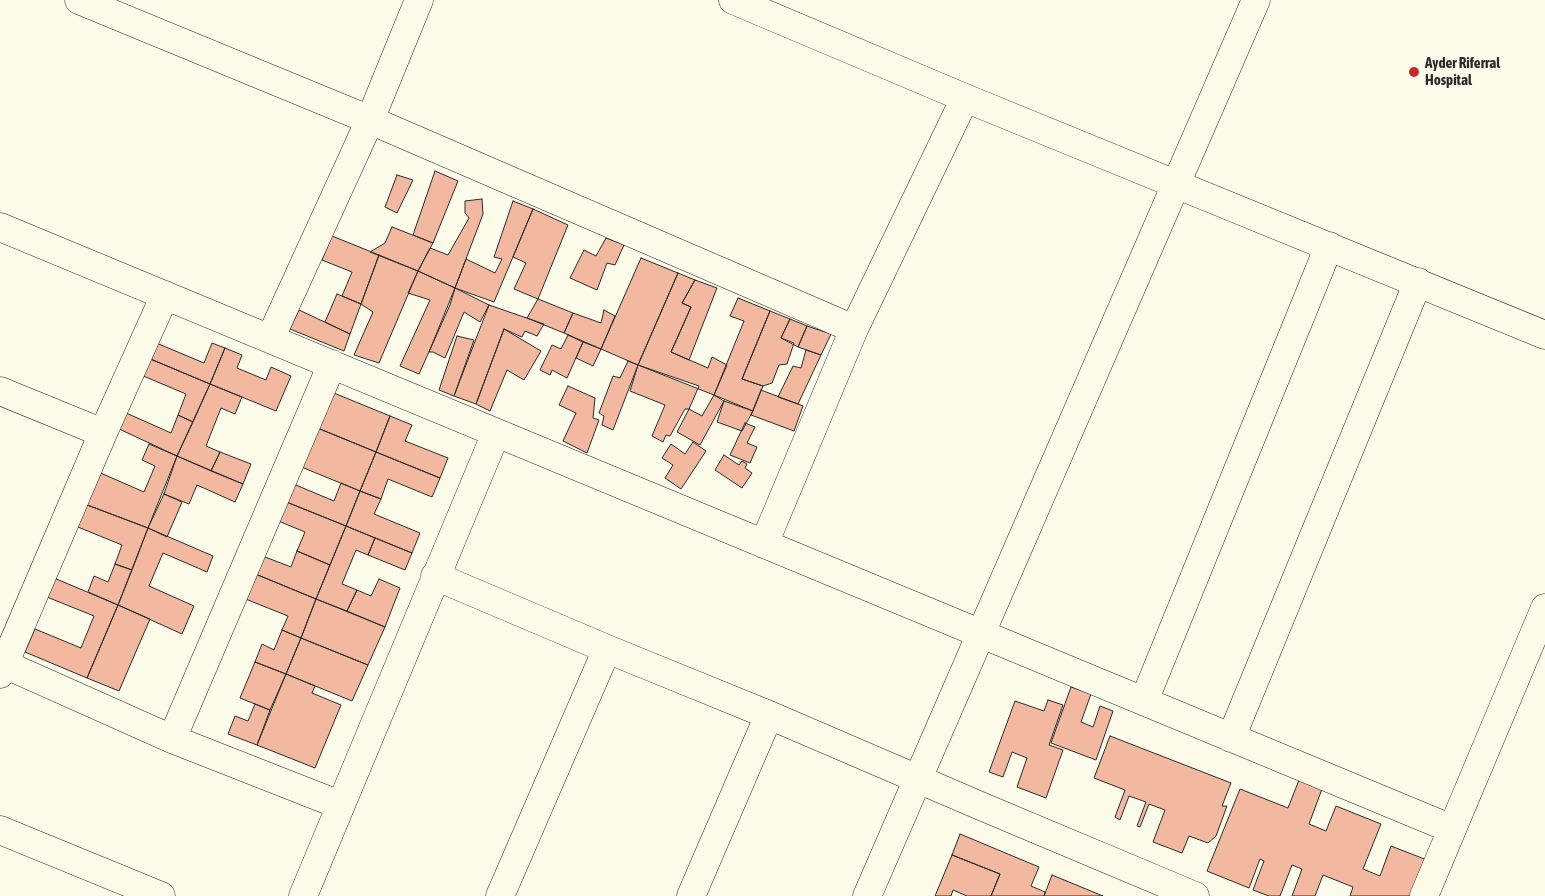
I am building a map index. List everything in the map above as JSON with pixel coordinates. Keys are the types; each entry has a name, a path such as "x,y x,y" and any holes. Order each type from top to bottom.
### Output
{"street":[{"path":"79,0 370,120 854,329"},
{"path":"270,338 370,120 420,0"},
{"path":"733,0 965,98 1545,334"},
{"path":"867,896 1256,0"},
{"path":"764,544 854,329 965,98"},
{"path":"0,227 1452,829"},
{"path":"1144,701 1329,246"},
{"path":"1231,738 1418,282"},
{"path":"165,295 103,433 2,669 340,805"},
{"path":"172,738 332,364"},
{"path":"0,391 103,433"},
{"path":"303,896 496,432"},
{"path":"435,576 607,650 769,715 1195,896"},
{"path":"1424,896 1545,609"},
{"path":"500,896 607,650"},
{"path":"691,896 769,715"},
{"path":"0,830 161,896"}],"building":[{"path":"435,171 458,181 433,243 413,235"},
{"path":"397,175 413,180 397,213 385,207"},
{"path":"482,199 483,214 455,288 418,271 430,248 448,255 469,218 465,213 465,201"},
{"path":"513,201 533,209 494,302 455,288 466,259 495,273 502,259 494,257"},
{"path":"533,209 568,225 538,299 514,289 526,263 513,257"},
{"path":"392,227 433,243 418,271 370,252 385,243"},
{"path":"332,236 379,255 361,304 342,296 352,272 322,260"},
{"path":"606,238 624,245 615,265 607,263 597,290 570,278 584,250 596,256"},
{"path":"379,255 418,271 379,363 354,355 373,312 361,304"},
{"path":"641,258 678,273 638,365 601,349"},
{"path":"418,271 455,288 450,305 419,374 400,366 430,300 408,293"},
{"path":"678,273 695,280 682,303 691,307 671,352 708,368 712,357 727,365 714,395 638,365"},
{"path":"695,280 717,288 689,360 671,352 691,307 682,303"},
{"path":"455,288 489,305 480,322 464,312 445,358 429,352"},
{"path":"337,294 361,304 350,334 325,322"},
{"path":"738,298 770,311 742,379 763,386 753,411 714,395 744,321 730,316"},
{"path":"538,299 573,313 564,333 527,318"},
{"path":"489,305 544,324 537,336 525,331 522,337 504,329 476,404 454,396"},
{"path":"299,310 350,334 344,351 290,329"},
{"path":"604,310 615,316 601,349 564,333 573,313 601,323"},
{"path":"770,311 790,319 781,338 794,343 787,364 779,365 772,383 763,386 742,379"},
{"path":"790,319 807,326 798,347 781,338"},
{"path":"807,326 831,334 821,355 798,347"},
{"path":"504,329 541,351 524,380 507,370 490,411 476,404"},
{"path":"568,335 583,342 567,378 552,370 550,375 540,370 552,345 561,349"},
{"path":"457,336 474,340 454,396 439,390"},
{"path":"154,342 204,363 212,343 225,348 210,384 148,358"},
{"path":"583,342 601,349 593,366 576,358"},
{"path":"225,348 242,355 237,368 266,380 271,367 291,376 276,411 210,384"},
{"path":"806,350 821,355 798,404 778,397 793,366 801,368"},
{"path":"148,358 210,384 193,422 178,415 186,394 141,375"},
{"path":"628,361 638,365 613,430 602,425 604,416 599,413 613,376 620,378"},
{"path":"638,365 699,386 689,409 685,409 670,436 666,435 663,442 652,436 665,405 630,391"},
{"path":"210,384 242,397 235,414 221,408 206,446 220,452 211,471 177,456"},
{"path":"568,386 595,398 593,418 599,420 587,453 563,441 576,413 559,405"},
{"path":"761,390 803,406 794,431 751,415"},
{"path":"329,391 390,416 376,452 315,427"},
{"path":"714,395 724,401 700,445 677,432 689,409 702,416"},
{"path":"724,401 753,411 742,431 717,422"},
{"path":"124,412 171,433 178,415 193,422 177,456 117,428"},
{"path":"390,416 412,425 405,441 448,458 440,478 376,452"},
{"path":"745,423 755,427 747,443 757,447 750,463 730,455"},
{"path":"315,427 376,452 360,491 299,466"},
{"path":"693,442 706,451 681,489 665,478 673,465 662,458 671,444 685,454"},
{"path":"149,444 177,456 148,528 82,503 96,471 144,492 155,466 142,460"},
{"path":"220,452 251,464 243,484 211,471"},
{"path":"376,452 440,478 432,497 388,479 381,499 360,491"},
{"path":"724,455 739,465 742,461 747,464 745,468 752,473 742,488 715,470"},
{"path":"177,456 243,484 235,502 197,485 189,504 164,494"},
{"path":"291,483 334,501 341,483 360,491 346,526 284,501"},
{"path":"360,491 381,499 374,514 420,533 412,553 346,526"},
{"path":"164,494 182,502 167,537 148,528"},
{"path":"284,501 346,526 330,565 297,551 305,532 276,520"},
{"path":"82,503 148,528 132,570 115,564 122,545 73,525"},
{"path":"346,526 375,538 368,555 356,550 342,584 357,590 347,611 316,599"},
{"path":"148,528 213,556 207,572 163,553 149,586 194,606 182,634 118,605"},
{"path":"375,538 412,553 405,570 368,555"},
{"path":"297,551 330,565 316,599 253,573 260,555 291,567"},
{"path":"115,564 132,570 118,605 88,592 94,576 108,582"},
{"path":"253,573 316,599 301,638 282,630 288,616 243,598"},
{"path":"54,578 118,605 87,678 25,652 35,629 81,648 94,616 47,597"},
{"path":"379,579 400,588 385,627 347,611 357,590 371,596"},
{"path":"316,599 385,627 368,665 301,638"},
{"path":"118,605 150,619 119,691 87,678"},
{"path":"282,630 301,638 286,674 255,662 262,644 274,650"},
{"path":"301,638 368,665 352,701 286,674"},
{"path":"255,662 286,674 270,710 240,698"},
{"path":"286,674 315,686 312,693 341,705 315,768 257,745"},
{"path":"1071,687 1091,694 1081,722 1093,727 1100,706 1113,711 1096,760 1051,743"},
{"path":"1048,700 1063,705 1049,745 1063,750 1046,798 1017,787 1027,758 1012,752 1003,777 989,772 1015,701 1044,711"},
{"path":"255,704 270,710 257,745 228,734 235,716 248,721"},
{"path":"1110,736 1231,783 1222,806 1227,806 1216,836 1208,843 1189,836 1182,853 1153,842 1165,810 1149,804 1140,827 1137,826 1146,802 1129,796 1120,820 1115,817 1125,790 1094,778"},
{"path":"1299,780 1322,789 1309,824 1326,831 1336,806 1381,824 1363,869 1380,876 1391,846 1427,860 1413,896 1350,896 1353,887 1323,875 1315,896 1292,896 1302,869 1292,865 1280,896 1269,896 1253,890 1264,861 1260,859 1249,888 1207,871 1240,789 1288,808"},
{"path":"960,834 1039,867 1031,886 1045,892 1044,896 991,896 1000,874 952,855"},
{"path":"952,855 1000,874 991,896 967,896 953,890 951,896 935,896"},
{"path":"1052,875 1103,896 1044,896"}],"place":[{"name":"Ayder Riferral Hospital","path":"1414,72"}]}
